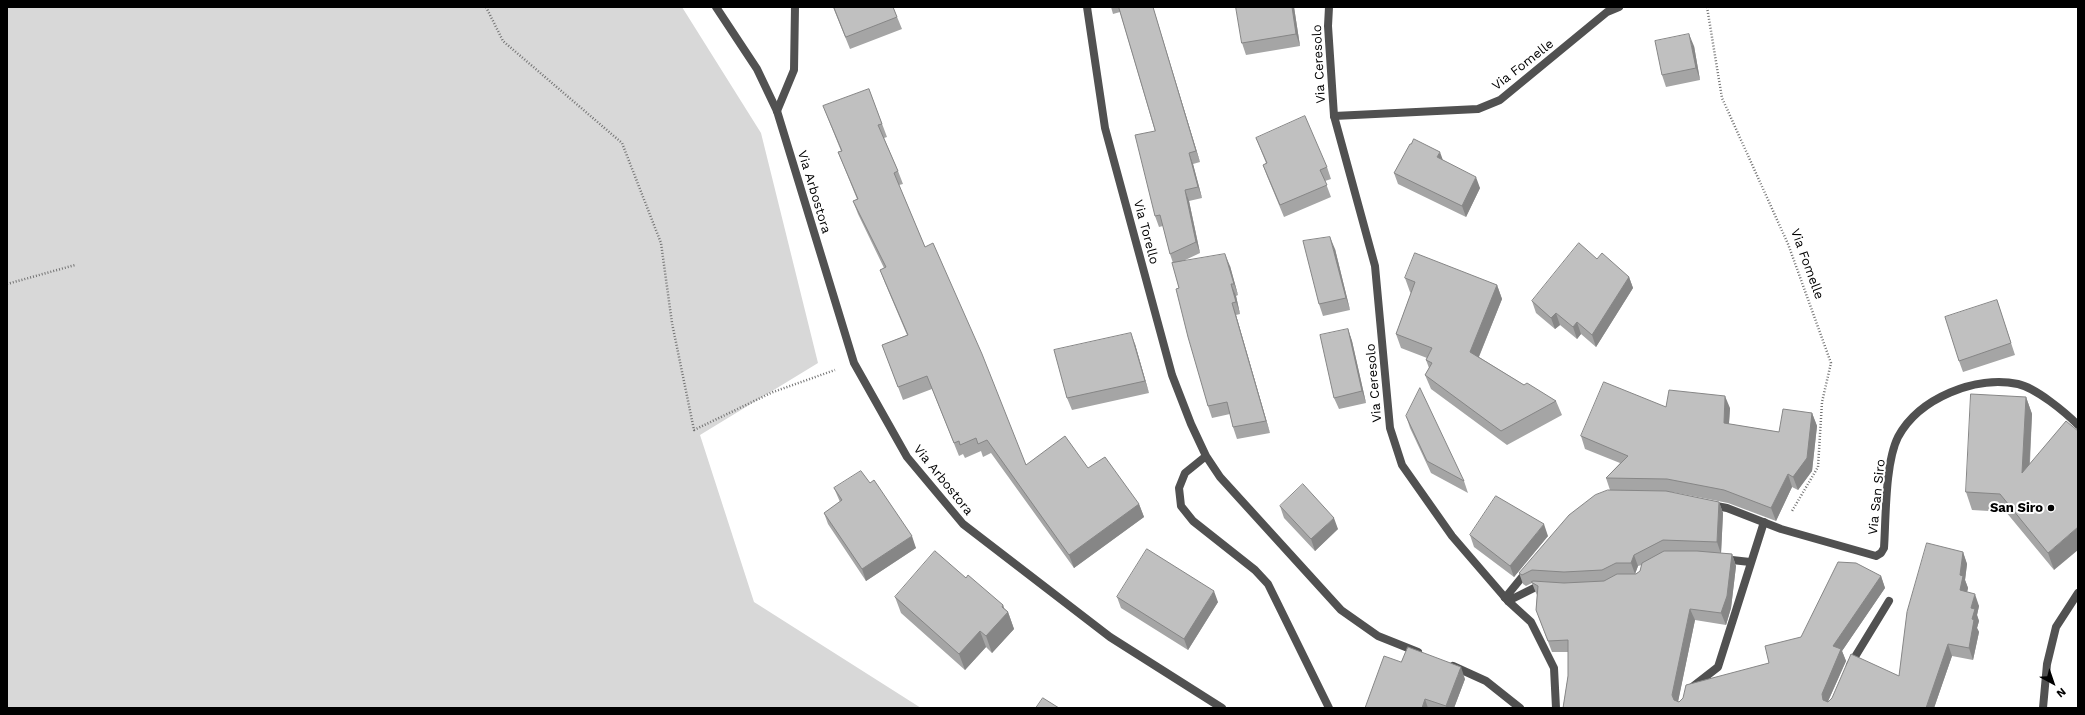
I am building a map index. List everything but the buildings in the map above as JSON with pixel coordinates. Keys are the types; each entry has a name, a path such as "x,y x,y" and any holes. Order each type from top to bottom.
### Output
{"street":[{"name":"Via Arbostora","path":"716,7 757,69 777,111 854,363 907,458 963,524 1110,637 1222,708"},
{"path":"777,111 794,70 795,7"},
{"name":"Via Torello","path":"1087,7 1105,128 1172,375 1191,424 1206,456 1220,477 1341,610 1378,636 1429,656"},
{"name":"Via Ceresolo","path":"1329,7 1328,26 1334,116 1375,266 1390,428 1402,464 1452,536 1507,600 1532,622 1554,668 1556,708"},
{"name":"Via Fomelle","path":"1334,116 1478,109 1500,100 1608,12 1619,7"},
{"name":"Via San Siro","path":"1700,503 1726,508 1781,529 1876,556 1881,553 1884,548 1890,464 1898,438 1911,420 1932,404 1956,389 1989,381 2020,384 2059,406 2078,424"},
{"path":"1206,456 1185,473 1179,488 1181,506 1193,521 1255,570 1268,584 1329,708"},
{"path":"1685,698 1686,692 1718,667 1750,562 1764,522"},
{"path":"1716,558 1750,562"},
{"path":"1507,600 1534,563"},
{"path":"1507,600 1536,587 1555,588"},
{"path":"2043,708 2047,664 2056,627 2078,594"},
{"path":"1847,672 1853,658 1889,601"},
{"path":"1443,662 1486,681 1520,708"}],"path":[{"path":"486,7 503,41 622,142 661,243 672,323 694,430 773,392 854,363"},
{"name":"Via Fomelle","path":"1707,7 1722,98 1788,244 1832,363 1822,402 1818,467 1781,529"},
{"path":"7,284 75,266"}],"shaded area":[{"path":"7,7 682,7 761,133 818,363 700,435 754,602 921,708 7,708"}],"place":[{"name":"San Siro","path":"2051,508"}]}
